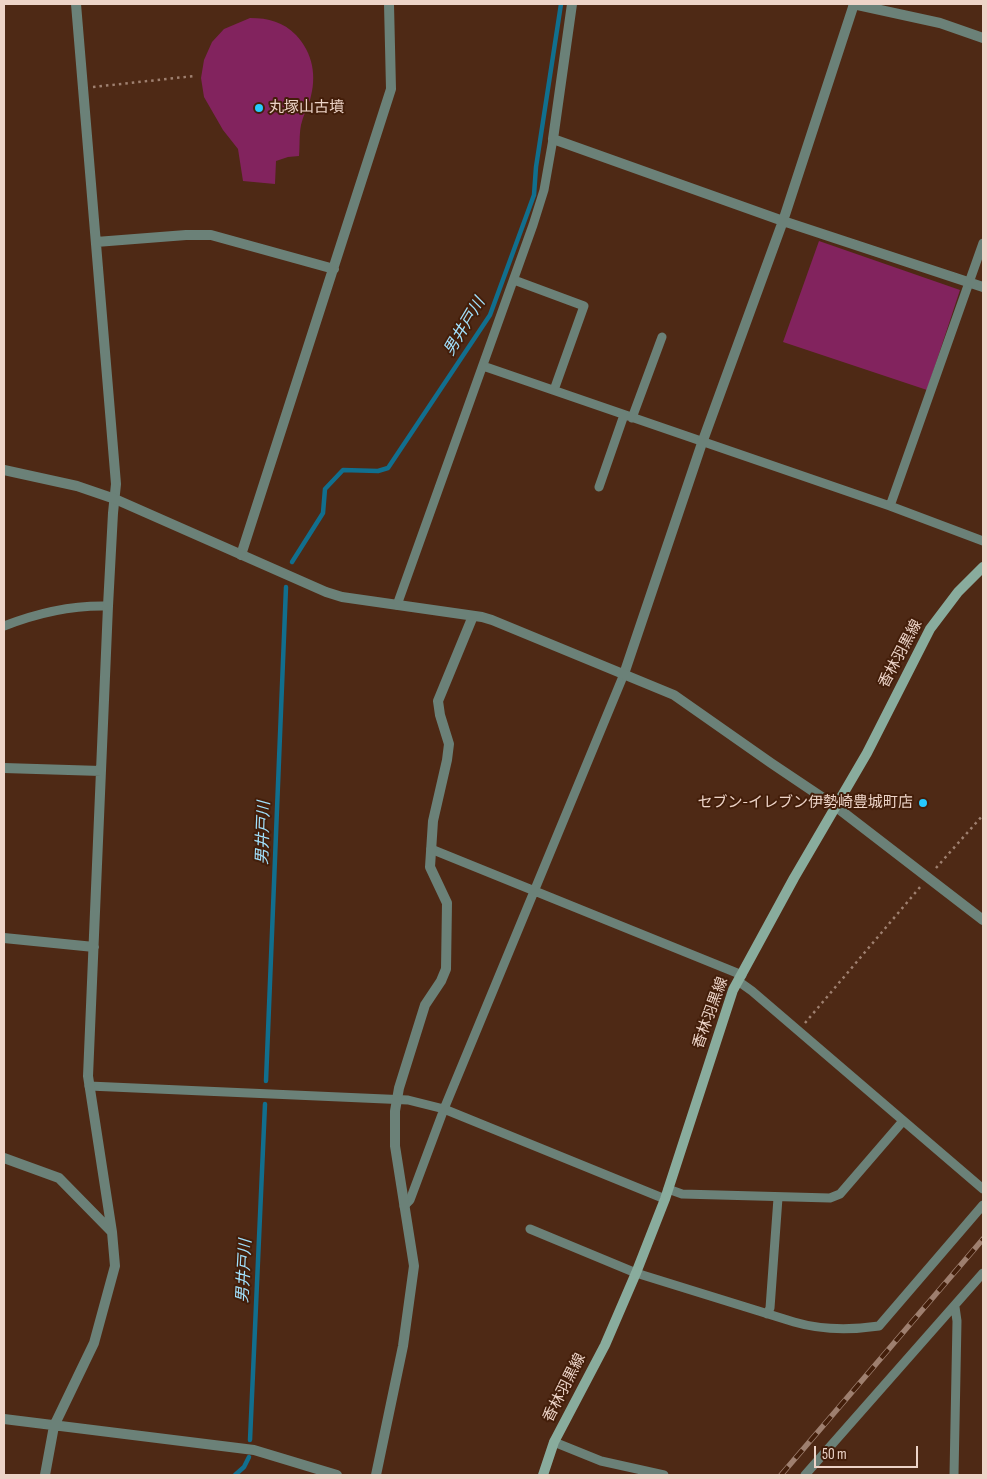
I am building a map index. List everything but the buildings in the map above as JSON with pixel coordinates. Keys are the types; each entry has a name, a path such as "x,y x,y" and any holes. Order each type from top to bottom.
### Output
{"main road":[{"name":"香林羽黒線","path":"543,1475 554,1442 605,1345 636,1273 666,1194 733,990 835,806 867,753 930,629 958,592 983,567"}],"street":[{"path":"45,1475 54,1426 94,1343 115,1266 112,1232 89,1086 108,606 116,484 76,4"},
{"path":"241,555 391,89 389,4"},
{"path":"572,4 553,139 783,221 983,287"},
{"path":"624,674 702,443 783,221 854,4 940,23 983,38"},
{"path":"96,242 186,235 211,235 334,269"},
{"path":"4,470 77,486 115,499 326,592 342,597 492,620 674,695 771,764 835,806 983,920"},
{"path":"376,1475 403,1346 414,1266 395,1146 395,1111 397,1098 425,1005 441,981 446,969 447,903 430,867 433,821 449,744 440,715 438,701 473,616"},
{"path":"4,768 101,771"},
{"path":"4,938 94,947"},
{"path":"4,1158 59,1178 112,1232"},
{"path":"4,1419 254,1450 337,1475"}],"lane":[{"path":"397,605 533,225 544,190 553,139"},
{"path":"890,506 983,243"},
{"path":"514,280 584,306 554,390"},
{"path":"599,487 662,337"},
{"path":"483,366 702,443 890,506 983,541"},
{"path":"4,626 38,614 93,606 108,606"},
{"path":"404,1206 410,1200 444,1108 624,674"},
{"path":"431,849 534,890 740,978 752,991 983,1189"},
{"path":"89,1086 397,1098 444,1108 666,1194 830,1198 840,1194 903,1120"},
{"path":"767,1314 770,1308 778,1198"},
{"path":"530,1229 636,1273 811,1327 879,1326 983,1205"},
{"path":"805,1475 983,1273"},
{"path":"954,1475 957,1321 955,1307"},
{"path":"554,1442 602,1461 664,1475"}],"path":[{"path":"83,88 194,76"},
{"path":"798,1030 983,815"}],"shaded area":[{"name":"丸塚山古墳","path":"250,18 275,22 286,27 302,42 312,65 312,91 301,125 299,156 276,161 275,184 243,181 238,149 223,130 204,97 201,78 204,60 212,42 224,29"},
{"path":"819,241 960,290 927,390 783,342"}],"waterway":[{"name":"男井戸川","path":"292,562 323,513 325,489 343,470 378,471 388,468 490,315 534,195 536,167 561,4"},
{"name":"男井戸川","path":"266,1081 286,587"},
{"name":"男井戸川","path":"250,1440 265,1104"},
{"name":"男井戸川","path":"235,1475 244,1467 249,1457"}],"railway":[{"path":"781,1475 983,1239"}],"place":[{"name":"丸塚山古墳","path":"259,108"},
{"name":"セブン-イレブン伊勢崎豊城町店","path":"923,803"}]}
